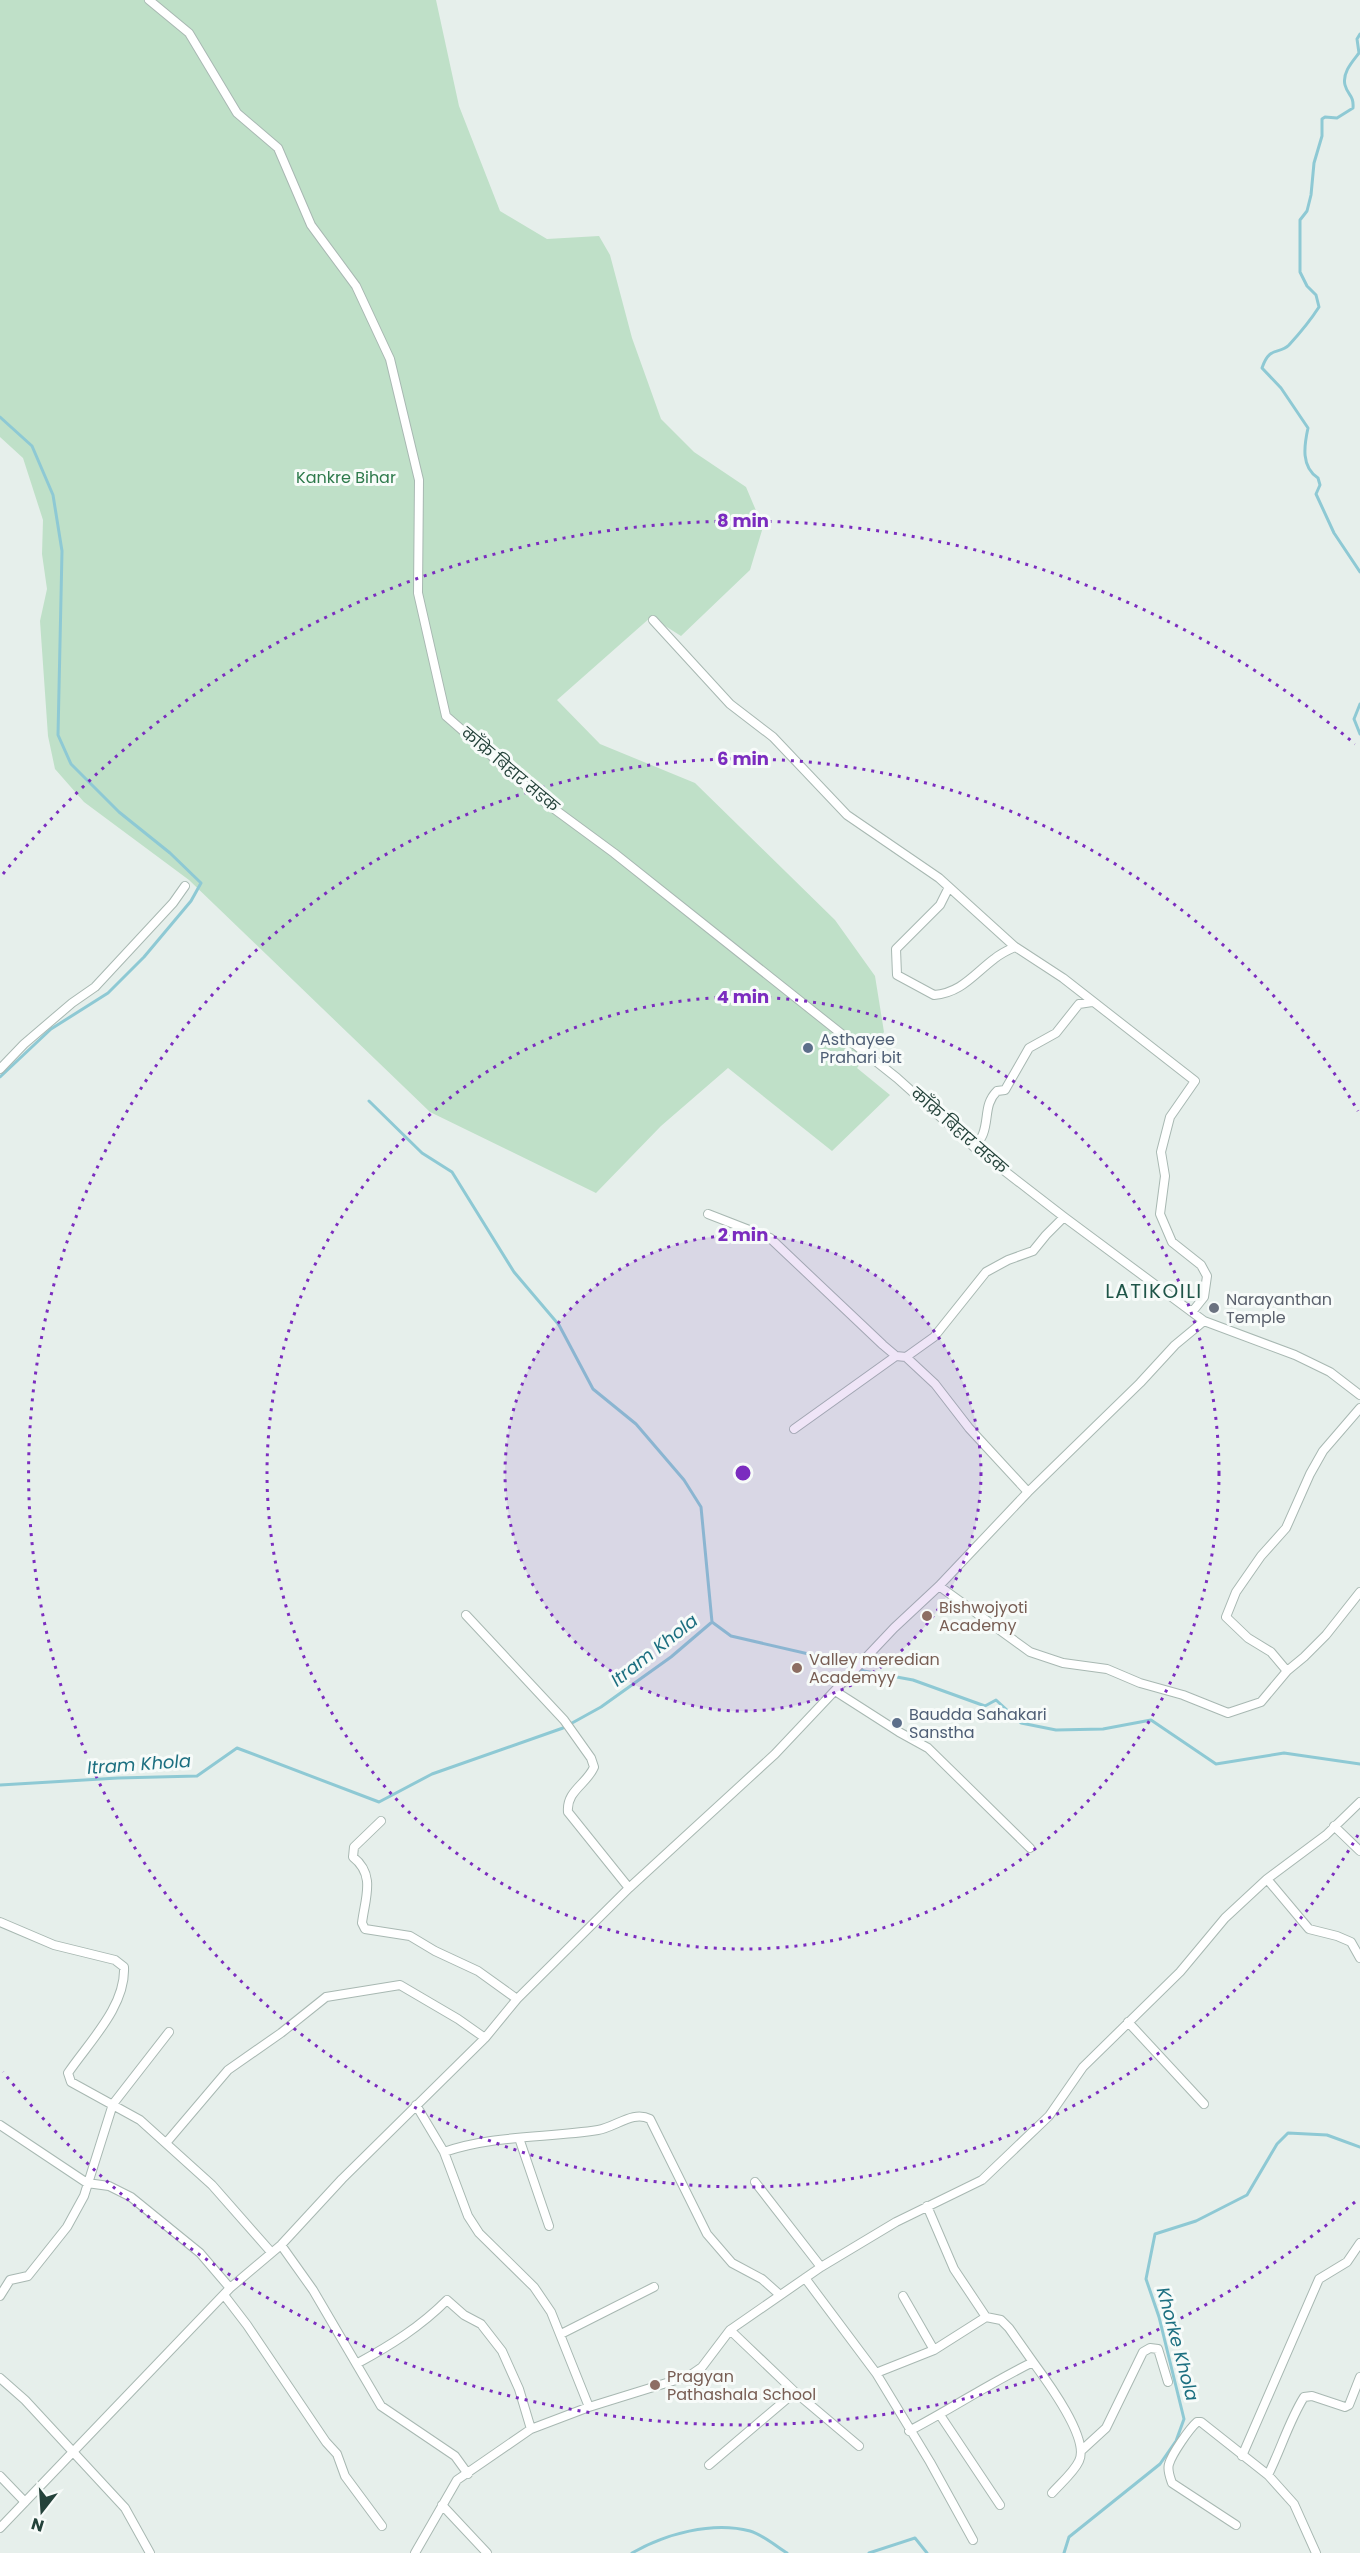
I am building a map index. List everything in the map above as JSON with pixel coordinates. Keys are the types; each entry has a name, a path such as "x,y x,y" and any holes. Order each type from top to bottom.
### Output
{"street":[{"name":"काँक्रे बिहार सडक","path":"149,0 189,33 237,113 278,148 311,225 356,286 390,359 419,480 418,593 446,717 542,800 614,853 897,1078 975,1148 1203,1321 1295,1355 1330,1372 1360,1395"},
{"path":"653,620 730,704 773,737 847,814 949,886 1015,947 1063,978 1195,1081 1170,1117 1161,1152 1164,1176 1160,1214 1172,1242 1201,1265 1208,1276 1204,1297 1192,1312"},
{"path":"0,1069 24,1044 72,1003 95,987 173,903 185,886"},
{"path":"949,886 940,905 897,949 897,975 934,995 946,993 972,980 995,958 1015,947"},
{"path":"975,1148 983,1134 987,1106 992,1096 997,1090 1005,1090 1029,1048 1056,1033 1079,1004 1092,1002"},
{"path":"708,1214 770,1238 896,1356 906,1358 935,1384 969,1428 1028,1492"},
{"path":"906,1358 934,1337 986,1272 1008,1260 1033,1251 1064,1217"},
{"path":"0,2528 230,2288 281,2245 342,2179 485,2038 517,1999 629,1888 775,1754 894,1628 939,1586 1028,1492 1140,1383 1175,1345 1203,1321"},
{"path":"794,1429 896,1356"},
{"path":"1287,1671 1270,1652 1248,1638 1226,1617 1236,1593 1261,1556 1286,1528 1323,1451 1360,1408"},
{"path":"939,1586 1030,1652 1063,1663 1107,1669 1140,1683 1183,1695 1228,1713 1261,1702 1287,1671 1304,1658 1326,1635 1360,1592"},
{"path":"466,1615 572,1730 594,1767 570,1797 568,1812 629,1888"},
{"path":"835,1690 928,1748 1030,1848"},
{"path":"415,2553 457,2480 531,2429 589,2407 688,2376 702,2367 730,2330 821,2267 927,2206 966,2189 991,2171 1049,2116 1083,2067 1180,1972 1225,1918 1296,1855 1326,1835 1360,1802"},
{"path":"381,1821 354,1847 353,1857 363,1865 368,1880 362,1923 365,1929 410,1936 435,1951 478,1971 517,1999"},
{"path":"1334,1826 1360,1851"},
{"path":"1267,1879 1309,1929 1351,1942 1360,1958"},
{"path":"0,1922 54,1945 115,1960 124,1967 124,1978 116,2005 68,2073 71,2082 140,2120 212,2185 271,2252"},
{"path":"166,2143 228,2070 281,2033 326,1997 400,1985 458,2019 485,2038"},
{"path":"1128,2022 1204,2104"},
{"path":"0,2296 10,2280 28,2276 67,2227 84,2196 113,2104 168,2032"},
{"path":"416,2105 444,2152 468,2216 479,2233 534,2287 551,2312 589,2407"},
{"path":"444,2152 519,2138 562,2136 607,2128 634,2116 643,2115 650,2119 707,2234 732,2263 762,2279 780,2295"},
{"path":"0,2125 87,2183 110,2186 130,2197 200,2253 230,2288"},
{"path":"519,2138 549,2226"},
{"path":"755,2182 821,2267"},
{"path":"927,2206 954,2269 986,2317"},
{"path":"1242,2456 1319,2279 1347,2262 1360,2243"},
{"path":"281,2245 313,2290 358,2363 381,2406 455,2456 468,2474"},
{"path":"806,2278 876,2373 909,2431 930,2462 973,2540"},
{"path":"561,2334 654,2287"},
{"path":"224,2295 248,2325 326,2442 334,2450 345,2476 382,2526"},
{"path":"903,2296 934,2350"},
{"path":"358,2363 425,2322 447,2300 464,2315 481,2324 502,2351 519,2389 531,2429"},
{"path":"876,2373 934,2350 986,2317 1001,2320 1034,2362 1080,2440 1082,2450 1079,2462 1052,2493"},
{"path":"730,2330 795,2392 859,2446"},
{"path":"1082,2450 1106,2428 1143,2352 1150,2348 1158,2349 1168,2382"},
{"path":"909,2431 940,2415 987,2385 1034,2362"},
{"path":"1268,2475 1286,2439 1292,2418 1304,2397 1312,2396 1345,2407 1350,2405 1360,2377"},
{"path":"0,2378 25,2400 125,2508 150,2553"},
{"path":"709,2465 795,2392"},
{"path":"940,2415 1000,2505"},
{"path":"1236,2525 1172,2483 1168,2464 1189,2430 1197,2422 1202,2422 1268,2475 1294,2504 1316,2553"},
{"path":"0,2476 25,2502"},
{"path":"442,2505 487,2553"}],"green space":[{"name":"Kankre Bihar","path":"0,0 436,0 459,106 500,211 547,239 599,236 610,255 632,338 661,419 694,452 746,487 763,527 750,570 681,636 651,617 557,700 600,744 695,783 835,920 875,976 884,1032 857,1068 890,1095 832,1151 728,1068 661,1126 596,1193 430,1112 189,880 84,802 55,769 48,736 40,621 47,589 42,554 43,520 23,458 0,437"}],"waterway":[{"path":"1360,34 1357,39 1359,53 1348,68 1344,81 1353,100 1353,108 1337,118 1322,119 1322,136 1314,163 1311,195 1307,211 1300,220 1300,272 1307,286 1316,295 1319,307 1289,345 1271,353 1262,368 1281,388 1308,428 1305,456 1309,468 1318,478 1320,485 1316,494 1334,533 1360,572"},
{"path":"0,417 32,446 53,495 62,551 58,735 71,764 119,812 170,853 201,883 191,901 144,957 108,993 51,1029 0,1077"},
{"path":"1360,704 1354,719 1360,734"},
{"path":"369,1101 422,1153 452,1172 514,1272 559,1325 593,1389 636,1424 684,1480 701,1507 712,1622"},
{"name":"Itram Khola","path":"0,1785 197,1776 237,1748 379,1802 432,1774 563,1728 601,1707 671,1657 712,1622 731,1636 839,1661 864,1671 913,1680 985,1706 996,1700 1021,1723 1056,1730 1103,1729 1151,1720 1216,1764 1284,1753 1360,1764"},
{"name":"Khorke Khola","path":"1064,2553 1069,2537 1160,2464 1176,2441 1184,2419 1159,2317 1146,2279 1155,2234 1196,2221 1247,2195 1277,2144 1288,2133 1327,2135 1360,2147"},
{"name":"Khorke Khola","path":"632,2553 674,2535 720,2528 750,2531 787,2553"},
{"name":"Khorke Khola","path":"869,2553 915,2538 927,2553"}],"place":[{"name":"Asthayee Prahari bit","path":"808,1048"},
{"name":"Narayanthan Temple","path":"1214,1308"},
{"name":"Bishwojyoti Academy","path":"927,1616"},
{"name":"Valley meredian Academyy","path":"797,1668"},
{"name":"Baudda Sahakari Sanstha","path":"897,1723"},
{"name":"Pragyan Pathashala School","path":"655,2385"}],"district":[{"name":"LATIKOILI","path":"1154,1291"}]}
